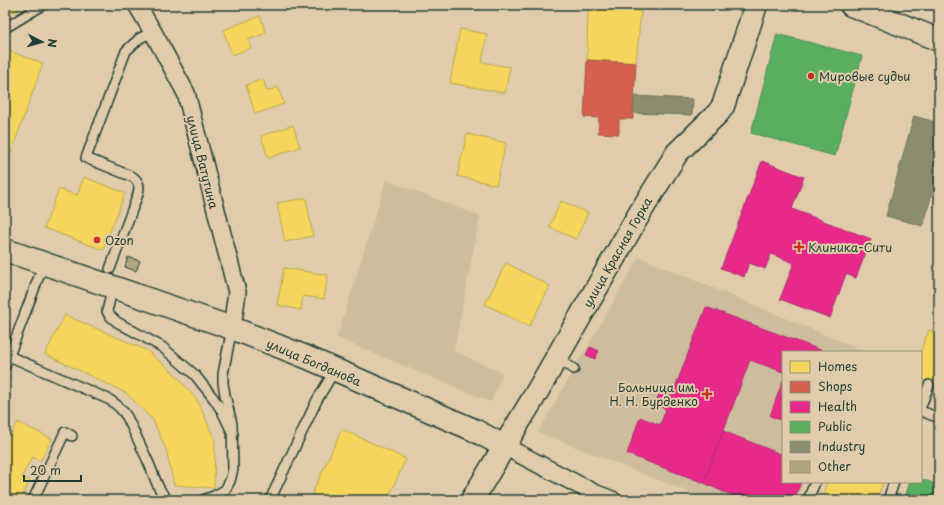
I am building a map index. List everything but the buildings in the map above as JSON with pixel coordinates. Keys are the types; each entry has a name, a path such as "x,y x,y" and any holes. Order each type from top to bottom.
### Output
{"main road":[{"name":"улица Красная Горка","path":"472,500 637,218 677,153 718,113 727,94 756,5"},
{"path":"851,5 939,40"},
{"name":"улица Богданова","path":"5,250 44,262 111,278 306,357 474,430 504,446"}],"street":[{"name":"улица Ватутина","path":"137,5 186,93 237,292 232,328"},
{"name":"улица Богданова","path":"504,446 593,497 612,500"}],"lane":[{"path":"5,28 43,5"},
{"path":"153,32 140,38 126,51 86,158 133,177 139,184 138,194 111,278 107,311 109,315 117,322 162,347 195,375 222,411 233,434"},
{"path":"5,366 7,356 44,262"},
{"path":"203,500 225,490 230,481 233,469 232,424 223,378 232,328"},
{"path":"7,356 117,404 127,417 151,467 160,490 164,497 168,500"},
{"path":"556,358 574,369"},
{"path":"270,500 317,400 335,370"},
{"path":"922,403 929,385"},
{"path":"922,411 939,418"},
{"path":"33,500 65,432 72,436"},
{"path":"808,500 815,483"},
{"path":"888,500 894,483"}],"shaded area":[{"path":"386,180 480,216 454,351 503,373 491,402 337,338"},
{"path":"639,257 864,351 782,351 782,483 804,483 797,500 708,500 538,432"}],"place":[{"name":"Мировые судьи","path":"811,76"},
{"name":"Ozon","path":"97,240"},
{"name":"Клиника-Сити","path":"799,247"},
{"name":"Больница им. Н. Н. Бурденко","path":"707,394"}]}
